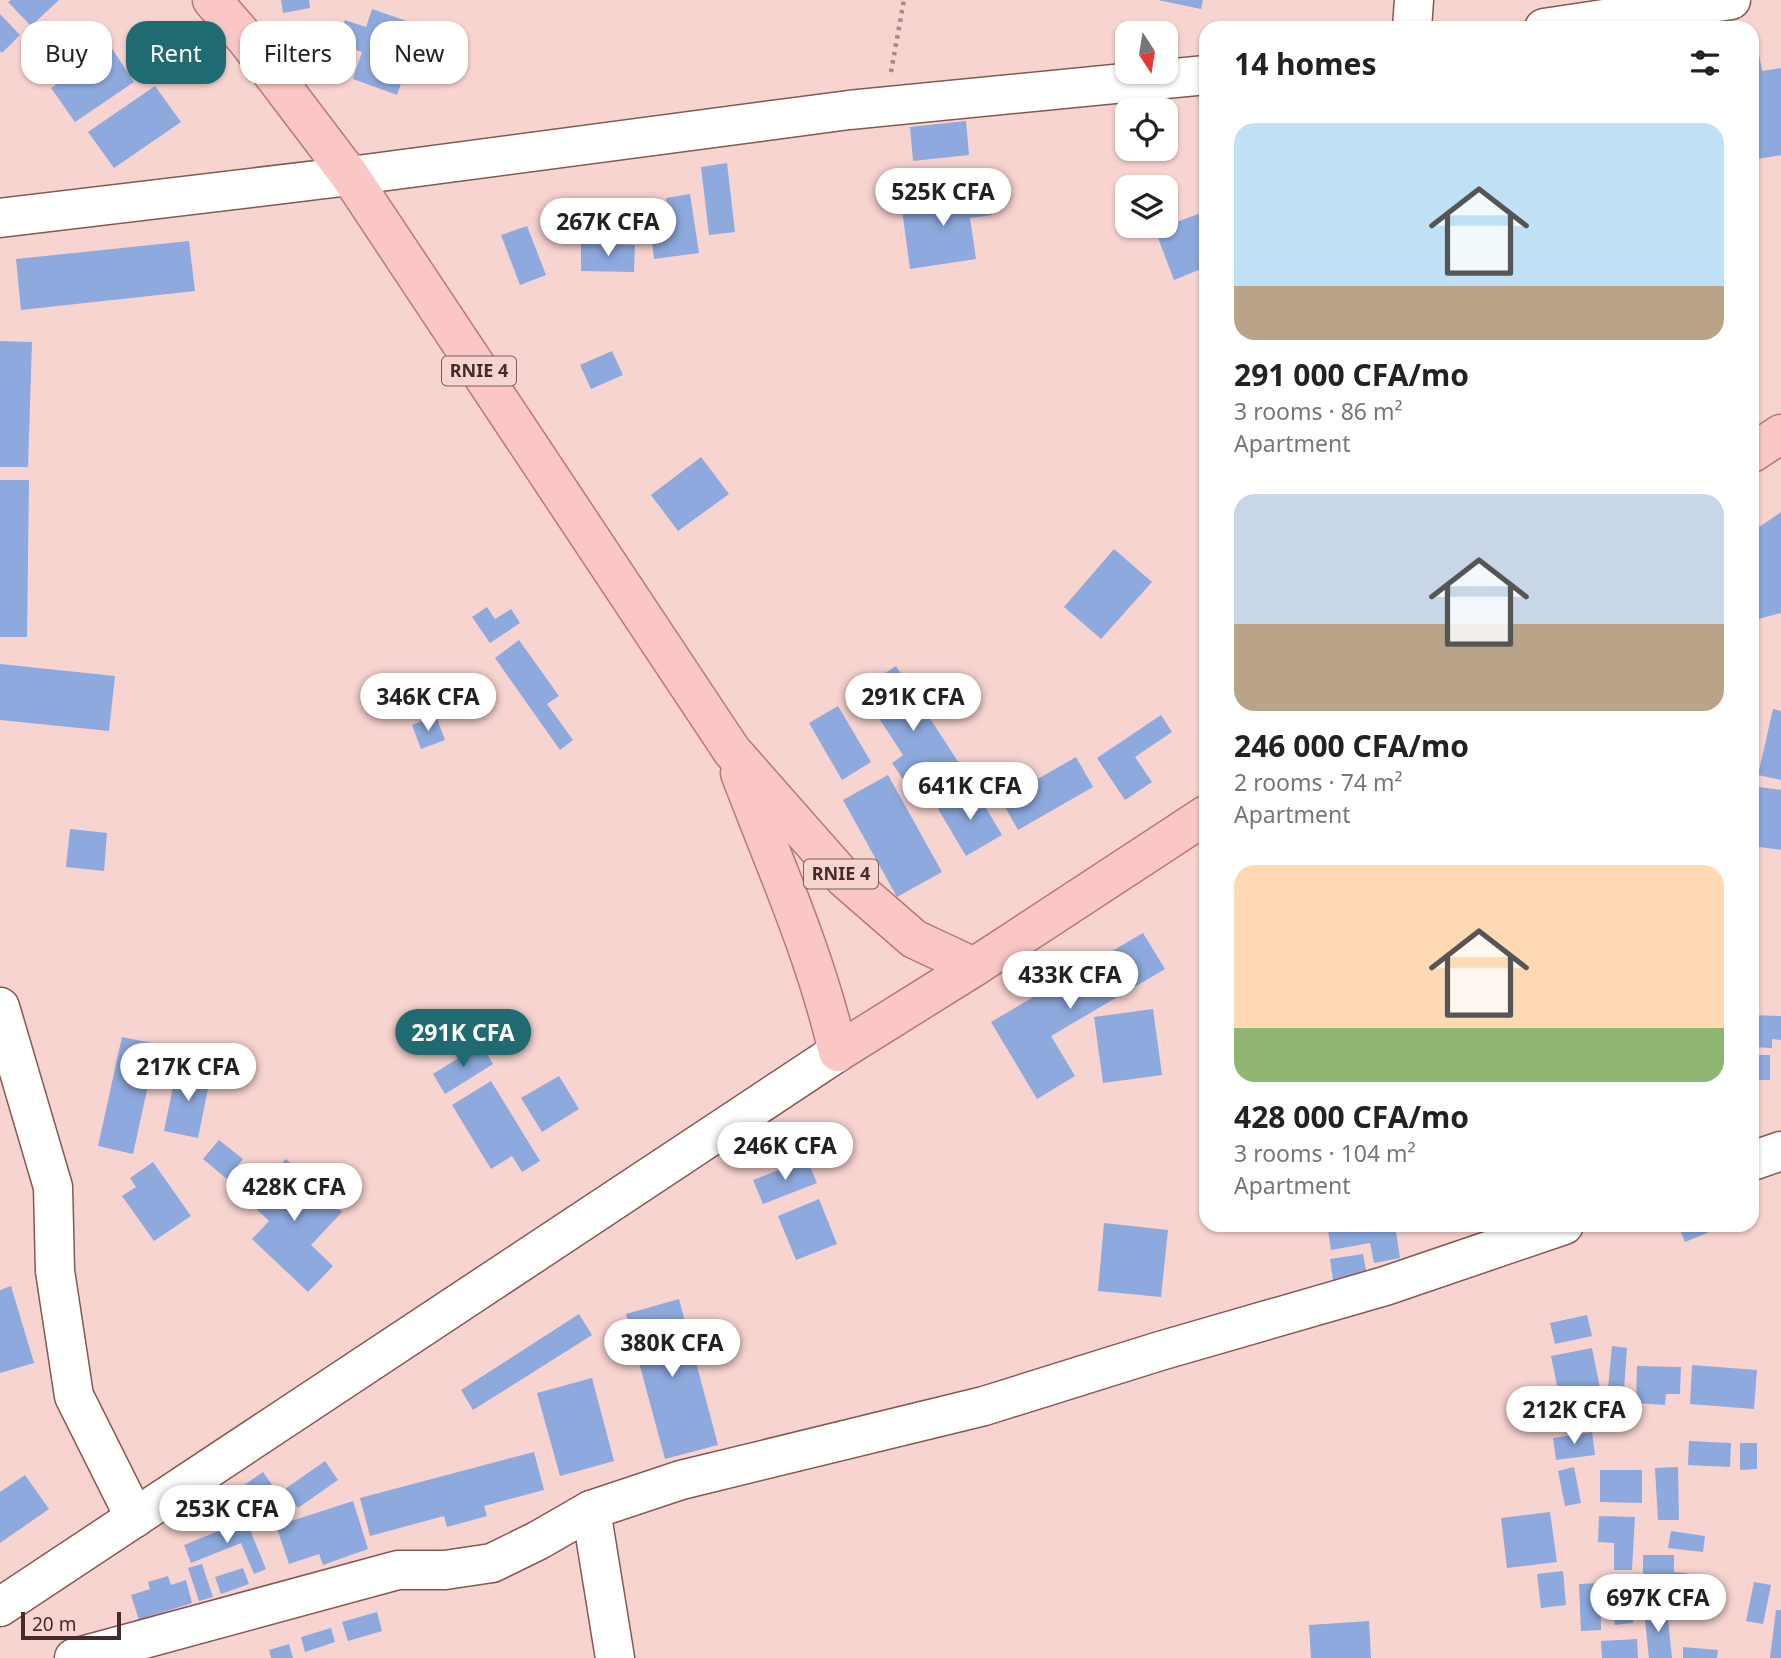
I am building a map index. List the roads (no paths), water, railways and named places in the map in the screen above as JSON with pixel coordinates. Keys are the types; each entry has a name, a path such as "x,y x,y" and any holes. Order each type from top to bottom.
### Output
{"main road":[{"name":"RNIE 4","path":"212,0 246,39 350,176 732,751 844,878 915,939 974,967"},
{"path":"1759,448 1781,434"},
{"name":"RNIE 4","path":"732,751 802,934 830,1015 838,1052"},
{"path":"838,1052 974,967 1199,820"}],"street":[{"path":"1412,21 1414,0"},
{"path":"1591,21 1731,0"},
{"path":"0,218 884,107 1199,76"},
{"path":"0,1007 53,1187 55,1271 74,1396 135,1518"},
{"path":"0,1607 838,1052"},
{"path":"1759,1159 1781,1151"},
{"path":"74,1658 398,1570 445,1570 492,1563 591,1510 681,1480 984,1406 1160,1351 1385,1286 1543,1232"},
{"path":"591,1510 615,1658"}]}
